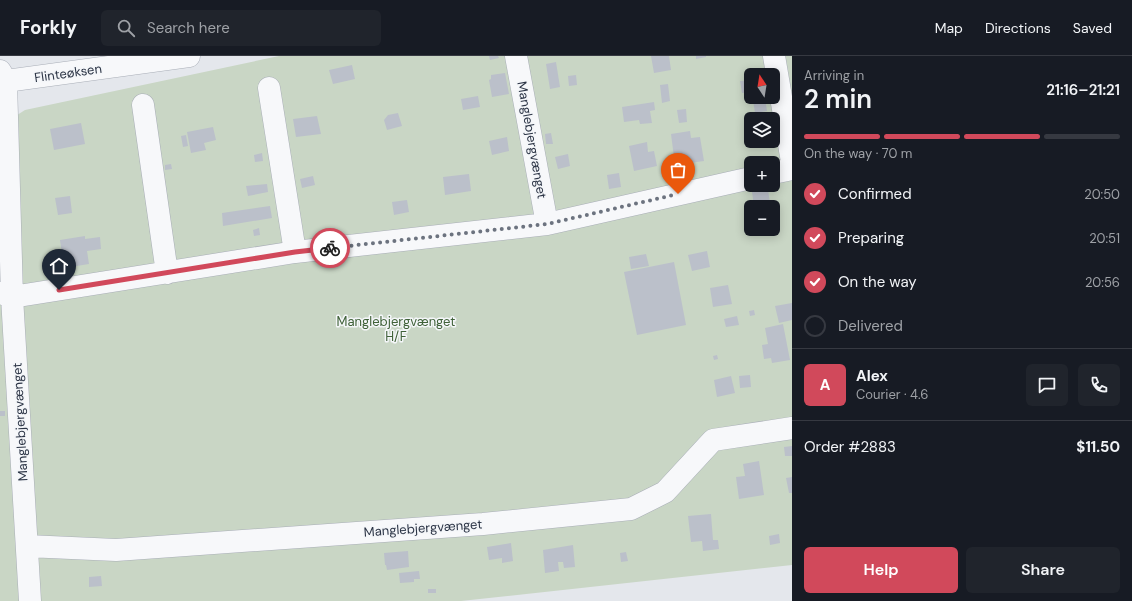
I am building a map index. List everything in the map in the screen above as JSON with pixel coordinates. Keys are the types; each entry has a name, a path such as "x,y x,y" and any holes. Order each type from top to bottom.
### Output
{"street":[{"name":"Flinteøksen","path":"3,76 189,56"},
{"name":"Manglebjergvænget","path":"516,56 547,224"},
{"path":"774,56 792,162"},
{"name":"Manglebjergvænget","path":"3,76 6,295 27,546 30,601"},
{"path":"269,88 295,252"},
{"path":"143,106 167,273"},
{"path":"780,172 792,169"},
{"path":"6,295 167,273 295,252 547,224 744,180"},
{"name":"Manglebjergvænget","path":"27,546 116,550 483,524 631,509 664,492 714,440 792,428"}],"green space":[{"name":"Manglebjergvænget H/F","path":"279,56 792,56 792,565 461,601 0,601 0,126 25,110"}],"building":[{"path":"489,56 498,56 499,58 490,60"},
{"path":"651,56 669,56 671,70 654,73"},
{"path":"696,56 706,56 706,57 696,59"},
{"path":"556,62 560,87 550,89 546,64"},
{"path":"352,65 355,79 333,84 329,70"},
{"path":"505,73 509,94 492,97 489,80 491,79 491,75"},
{"path":"576,75 577,85 569,86 568,76"},
{"path":"740,81 744,81 744,93 742,93"},
{"path":"668,84 670,101 662,103 660,85"},
{"path":"478,96 480,107 463,110 461,99"},
{"path":"654,102 655,110 650,111 652,123 640,124 639,120 624,122 622,107"},
{"path":"754,104 766,104 767,111 755,112"},
{"path":"686,109 687,122 679,123 677,110"},
{"path":"398,113 402,126 387,130 384,120 388,115"},
{"path":"317,116 321,134 296,137 293,119"},
{"path":"81,123 85,144 54,150 50,129"},
{"path":"213,127 216,140 204,143 206,150 191,153 187,132"},
{"path":"690,131 691,138 700,137 704,161 675,165 671,134"},
{"path":"551,133 553,144 546,144 545,134"},
{"path":"186,135 188,146 183,147 181,136"},
{"path":"507,137 509,151 492,155 489,141"},
{"path":"647,142 648,152 654,151 657,166 634,171 629,146"},
{"path":"262,153 263,161 255,162 254,155"},
{"path":"568,154 570,166 558,169 555,157"},
{"path":"171,164 172,169 165,170 165,165"},
{"path":"619,173 621,187 609,189 607,175"},
{"path":"469,174 471,191 445,195 443,177"},
{"path":"313,176 315,185 302,188 300,179"},
{"path":"267,184 268,192 248,196 246,186"},
{"path":"752,192 768,192 769,200 753,200"},
{"path":"70,196 72,213 58,215 55,198"},
{"path":"407,200 409,212 394,215 392,202"},
{"path":"270,206 272,218 223,226 222,213"},
{"path":"259,228 260,235 254,236 253,230"},
{"path":"85,236 85,239 100,237 101,249 87,251 89,264 64,268 60,240"},
{"path":"707,251 710,267 692,271 688,255"},
{"path":"646,254 649,266 631,269 629,257"},
{"path":"674,262 686,325 637,335 624,272"},
{"path":"728,285 732,304 713,307 710,288"},
{"path":"792,303 792,320 779,323 775,306"},
{"path":"754,310 755,315 750,316 749,311"},
{"path":"737,316 739,325 726,327 724,319"},
{"path":"783,324 790,360 772,363 771,358 764,359 762,345 768,344 765,328"},
{"path":"717,355 718,359 714,360 713,356"},
{"path":"750,375 751,387 740,388 739,376"},
{"path":"731,376 735,393 717,397 714,380"},
{"path":"0,411 5,411 5,416 0,416"},
{"path":"792,446 792,456 785,456 784,447"},
{"path":"759,461 764,495 739,499 736,477 745,476 743,464"},
{"path":"792,477 792,493 789,493 786,478"},
{"path":"711,514 713,540 718,540 719,549 703,551 702,541 691,542 688,516"},
{"path":"779,534 780,543 770,545 769,536"},
{"path":"511,543 513,561 502,563 502,558 489,560 487,547"},
{"path":"573,545 575,567 564,568 563,562 558,562 559,571 545,573 543,550"},
{"path":"408,551 409,567 387,570 384,553"},
{"path":"626,552 628,561 621,562 620,553"},
{"path":"419,571 420,579 414,579 414,582 400,583 399,573"},
{"path":"101,576 102,586 89,587 89,577"},
{"path":"428,589 436,589 436,593 428,593"}],"way so far":[{"path":"330,248 547,224 678,194"}],"route":[{"path":"59,290 295,252 330,248"}]}
